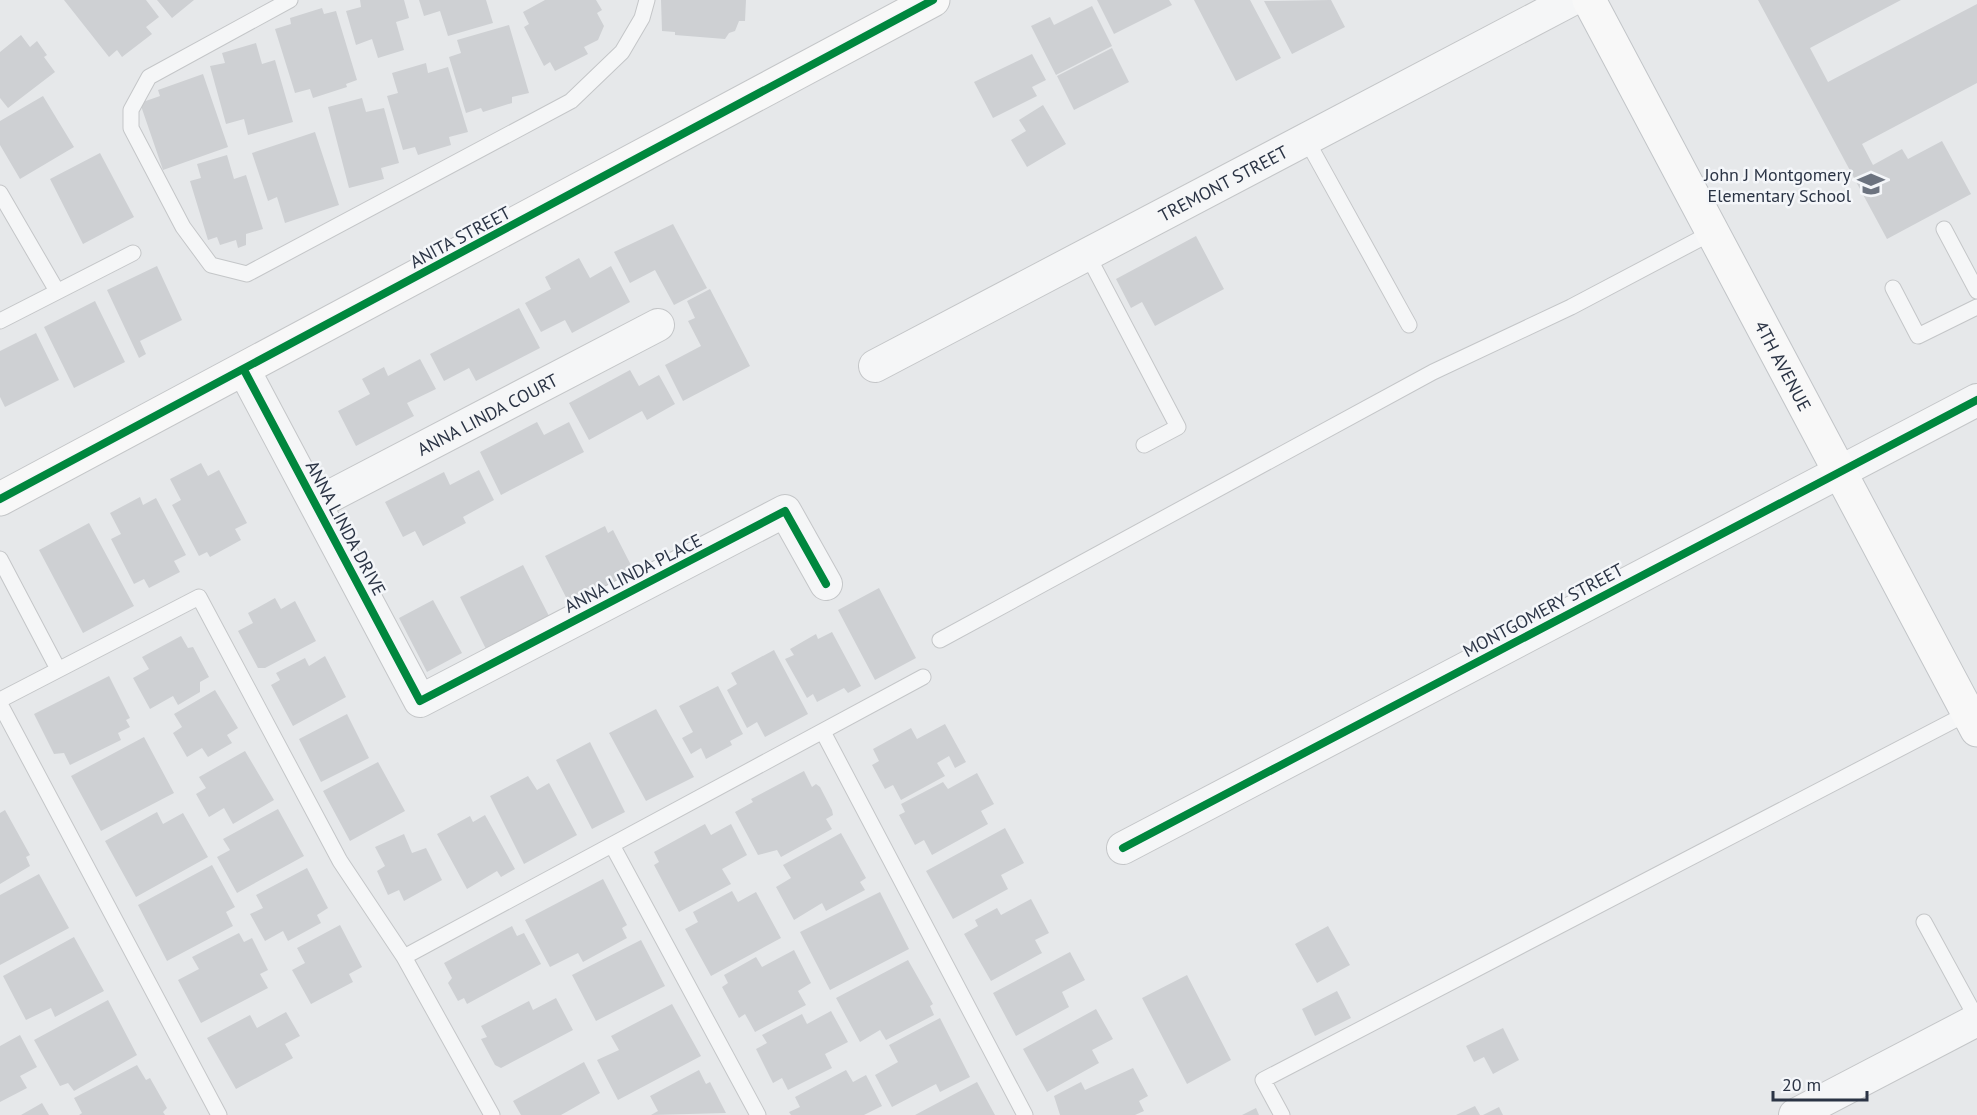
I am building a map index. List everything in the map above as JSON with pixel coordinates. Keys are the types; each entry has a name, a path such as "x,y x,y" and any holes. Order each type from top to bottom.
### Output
{"street":[{"name":"TREMONT STREET","path":"875,366 1571,0"},
{"name":"4TH AVENUE","path":"1589,0 1974,717"},
{"name":"ANITA STREET","path":"0,499 244,370 922,3"},
{"name":"ANNA LINDA COURT","path":"317,503 658,325"},
{"name":"ANNA LINDA DRIVE","path":"244,370 317,503 420,701"},
{"name":"MONTGOMERY STREET","path":"1123,848 1977,401"},
{"name":"ANNA LINDA PLACE","path":"420,701 785,511 826,584"},
{"path":"1795,1115 1977,1019"}],"lane":[{"path":"290,0 149,77 131,110 131,128 183,226 212,265 247,274 571,101 622,52 642,18 647,0"},
{"path":"1306,139 1409,325"},
{"path":"0,193 57,291"},
{"path":"1944,229 1977,291"},
{"path":"940,640 1433,372 1571,307 1713,232"},
{"path":"0,321 133,253"},
{"path":"1087,254 1178,427 1144,445"},
{"path":"1893,288 1918,336 1977,307"},
{"path":"0,559 58,669"},
{"path":"219,1115 0,702 58,669 199,597 340,861 404,957 492,1115"},
{"path":"404,957 923,676"},
{"path":"1282,1115 1263,1080 1974,717"},
{"path":"823,732 1025,1115"},
{"path":"612,845 758,1115"},
{"path":"1924,922 1977,1019"}],"building":[{"path":"64,0 146,0 159,17 146,27 152,34 122,57 117,50 109,57"},
{"path":"157,0 194,0 172,18"},
{"path":"360,0 404,0 409,18 396,22 404,50 378,58 372,39 356,45 346,11 361,7"},
{"path":"419,0 486,0 493,23 448,36 440,11 424,16"},
{"path":"545,0 596,0 602,10 597,13 604,26 598,40 584,47 588,54 555,71 550,62 544,66 524,27 529,24 523,12"},
{"path":"661,0 746,0 745,21 739,21 735,31 729,33 725,39 675,35 675,32 662,31"},
{"path":"1097,0 1169,0 1172,5 1114,34"},
{"path":"1194,0 1250,0 1281,58 1236,81"},
{"path":"1331,0 1345,27 1292,54 1264,1"},
{"path":"1758,0 1901,0 1810,48 1828,82 1977,4 1977,83 1862,144 1873,165 1902,149 1908,159 1942,141 1971,194 1887,239"},
{"path":"1092,6 1112,46 1056,75 1031,26 1050,17 1054,25"},
{"path":"322,8 324,14 336,11 357,80 346,84 347,87 313,98 310,89 295,93 275,29 291,24 290,18"},
{"path":"509,25 529,93 512,97 512,103 483,112 481,108 466,113 449,57 461,53 457,40"},
{"path":"21,35 30,47 37,41 47,55 44,57 55,72 8,108 0,98 0,52"},
{"path":"256,43 262,64 275,60 293,122 248,135 244,119 226,124 210,66 225,63 222,53"},
{"path":"1112,48 1129,82 1074,110 1057,76"},
{"path":"1032,54 1046,80 1032,87 1037,96 993,118 974,82"},
{"path":"426,63 428,73 448,67 468,132 449,137 451,145 418,155 415,147 403,150 387,96 398,93 392,73"},
{"path":"203,74 228,147 163,170 140,103 160,96 158,90"},
{"path":"43,96 74,147 20,179 0,145 0,121"},
{"path":"362,98 366,112 384,108 399,163 381,168 384,179 349,188 328,107"},
{"path":"1043,105 1066,144 1027,167 1011,140 1026,131 1019,120"},
{"path":"315,132 339,205 285,223 277,197 268,201 252,153"},
{"path":"100,153 134,217 83,244 50,179"},
{"path":"227,155 234,179 246,175 263,229 246,234 246,245 238,248 236,240 220,245 217,237 208,240 190,181 201,178 197,164"},
{"path":"673,224 707,288 674,305 655,270 630,283 614,252"},
{"path":"1196,236 1224,289 1155,326 1142,302 1131,308 1116,279"},
{"path":"579,258 590,278 611,266 630,302 572,333 565,320 541,332 525,303 551,289 545,277"},
{"path":"157,266 182,320 140,341 146,354 139,358 107,290"},
{"path":"710,289 750,366 683,401 665,365 701,346 688,321 695,318 687,301"},
{"path":"95,301 125,362 74,388 44,327"},
{"path":"519,308 540,348 476,381 469,368 444,381 430,354"},
{"path":"36,333 59,380 5,407 0,397 0,351"},
{"path":"420,359 436,389 407,403 414,416 356,446 338,411 370,394 362,379 384,367 388,376"},
{"path":"630,370 639,386 659,375 675,404 647,420 642,411 589,440 569,403"},
{"path":"537,422 544,435 569,422 584,452 501,495 480,452"},
{"path":"201,463 208,476 219,470 247,523 235,529 241,540 210,557 207,552 199,556 172,505 181,500 170,479"},
{"path":"479,470 494,500 463,517 466,523 423,546 415,531 403,537 385,502 444,472 450,485"},
{"path":"140,497 143,505 156,498 186,555 174,561 180,572 149,588 144,579 134,584 111,539 121,534 110,513"},
{"path":"89,523 134,606 83,633 39,550"},
{"path":"605,526 608,533 613,530 635,573 571,607 545,556"},
{"path":"523,565 549,616 486,649 460,597"},
{"path":"879,588 916,658 875,680 838,610"},
{"path":"275,598 281,609 295,601 316,641 265,668 258,668 238,631 253,623 248,613"},
{"path":"433,600 462,653 427,672 399,618"},
{"path":"832,632 861,686 848,693 844,688 817,702 813,694 807,698 785,659 794,655 790,649 816,634 818,639"},
{"path":"181,636 188,648 193,647 209,677 200,682 200,692 178,705 173,696 150,709 133,678 149,669 142,657"},
{"path":"774,650 808,714 765,737 757,722 747,728 727,690 737,684 731,673"},
{"path":"325,656 346,697 293,726 271,685 280,680 276,673 305,658 309,666"},
{"path":"109,676 130,718 126,720 130,727 118,733 121,740 70,765 64,753 54,754 34,714"},
{"path":"718,686 743,734 730,741 732,745 706,759 701,748 691,754 682,738 693,732 679,706"},
{"path":"215,690 238,728 227,735 232,743 208,757 202,748 187,757 173,733 182,727 174,714"},
{"path":"656,709 694,777 646,801 609,733"},
{"path":"347,714 369,758 321,782 299,739"},
{"path":"945,724 966,762 955,768 949,756 937,763 945,776 901,800 893,785 885,789 872,765 879,761 873,749 911,728 917,739"},
{"path":"144,737 174,793 101,831 71,776"},
{"path":"590,742 625,812 592,829 556,760"},
{"path":"245,751 274,800 233,824 224,808 209,817 196,794 206,788 199,777"},
{"path":"378,762 405,811 350,841 323,791"},
{"path":"804,771 812,787 816,784 820,787 832,810 833,815 826,819 832,829 781,857 777,850 758,855 735,812 753,802 751,799"},
{"path":"977,773 994,804 981,811 988,824 932,855 924,840 915,845 899,815 905,812 901,804 943,782 948,789"},
{"path":"528,776 537,790 549,783 577,835 524,864 490,796"},
{"path":"278,809 304,856 237,893 217,857 230,850 223,839"},
{"path":"5,810 30,855 26,857 30,866 0,884 0,813"},
{"path":"157,812 163,824 183,813 208,857 136,897 105,841"},
{"path":"485,815 515,869 501,877 497,871 467,889 437,834 470,816 473,822"},
{"path":"705,824 711,835 731,824 747,855 722,869 731,884 679,912 654,865 659,862 654,852"},
{"path":"1005,828 1024,863 1001,875 1008,889 953,919 926,871"},
{"path":"841,833 866,878 860,882 865,890 826,911 822,903 794,920 776,887 791,878 783,865"},
{"path":"404,834 412,853 426,848 442,880 404,901 399,890 388,895 377,871 385,866 375,847"},
{"path":"212,865 235,907 226,912 233,926 167,961 138,905"},
{"path":"307,868 328,908 317,915 321,923 288,941 283,931 265,941 250,914 263,908 256,895"},
{"path":"39,874 69,928 0,965 0,895"},
{"path":"603,879 627,925 622,928 627,938 583,962 578,953 550,967 525,920"},
{"path":"732,891 738,902 756,892 781,938 711,976 685,929 698,922 693,912"},
{"path":"880,892 909,949 830,990 800,932"},
{"path":"1031,899 1049,933 1035,940 1042,953 991,981 964,934 978,926 975,920 997,908 1001,915"},
{"path":"340,925 362,967 349,974 353,982 311,1004 292,970 305,963 297,948"},
{"path":"512,926 517,936 524,933 541,964 467,1004 464,998 458,1001 448,983 452,978 444,963"},
{"path":"1328,926 1350,965 1317,983 1295,944"},
{"path":"239,933 244,942 252,938 268,970 260,974 268,988 201,1023 178,980 199,969 192,957"},
{"path":"74,937 104,991 55,1017 51,1008 26,1020 3,976"},
{"path":"641,940 665,986 596,1021 572,975"},
{"path":"794,950 811,983 798,991 806,1005 755,1032 745,1014 739,1018 722,987 728,983 724,975 756,957 762,967"},
{"path":"1070,952 1085,980 1062,992 1069,1007 1016,1036 993,993"},
{"path":"908,960 933,1004 930,1006 934,1015 886,1040 880,1030 860,1042 836,998"},
{"path":"1187,975 1231,1060 1187,1084 1142,998"},
{"path":"1337,991 1351,1018 1315,1036 1302,1009"},
{"path":"556,998 573,1030 501,1068 495,1065 481,1039 487,1037 481,1026 529,1001 533,1010"},
{"path":"108,1000 137,1055 74,1091 68,1083 60,1086 34,1040"},
{"path":"672,1004 701,1056 618,1100 597,1060 619,1050 611,1036"},
{"path":"1096,1009 1113,1039 1092,1050 1099,1063 1047,1092 1023,1049"},
{"path":"831,1011 848,1042 825,1054 832,1068 788,1090 782,1078 773,1083 756,1049 767,1043 762,1035 802,1014 807,1024"},
{"path":"286,1012 300,1036 285,1044 293,1058 236,1089 207,1038 250,1015 257,1028"},
{"path":"940,1018 970,1077 940,1092 936,1084 892,1107 875,1075 898,1062 889,1045"},
{"path":"1503,1028 1519,1060 1493,1074 1484,1057 1474,1062 1466,1046"},
{"path":"20,1035 37,1067 20,1076 27,1088 0,1102 0,1046"},
{"path":"584,1062 600,1093 561,1115 521,1115 513,1101"},
{"path":"137,1065 146,1080 150,1078 167,1108 163,1112 165,1115 79,1115 82,1113 74,1098"},
{"path":"1133,1068 1148,1096 1139,1101 1144,1111 1135,1115 1060,1115 1054,1096 1081,1082 1085,1090"},
{"path":"699,1070 706,1084 710,1082 726,1113 651,1115 658,1111 650,1096"},
{"path":"846,1070 853,1082 866,1075 882,1106 864,1115 791,1115 789,1112 800,1107 795,1097"},
{"path":"977,1082 995,1115 915,1115"},
{"path":"42,1103 49,1115 21,1115"},
{"path":"1475,1106 1480,1115 1456,1115"},
{"path":"1499,1107 1503,1115 1483,1115"},
{"path":"1256,1108 1259,1115 1242,1115"}],"cycle path":[{"path":"0,499 933,0"},
{"path":"244,370 420,701 785,511 826,584"},
{"path":"1123,848 1977,400"}],"place":[{"name":"John J Montgomery Elementary School","path":"1871,184"}]}
